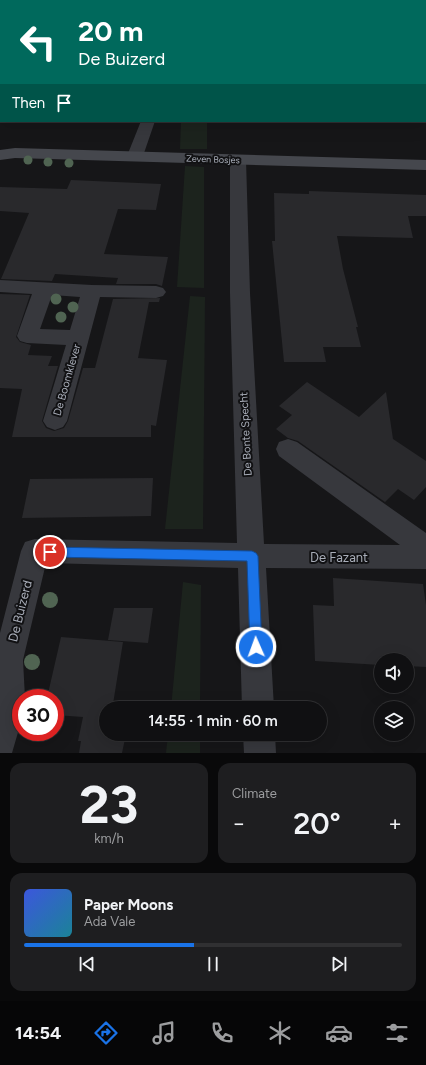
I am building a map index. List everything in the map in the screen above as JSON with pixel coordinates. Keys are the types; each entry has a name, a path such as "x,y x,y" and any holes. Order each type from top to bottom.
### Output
{"street":[{"path":"135,156 148,122"},
{"name":"Zeven Bosjes","path":"0,155 16,153 426,165"},
{"name":"De Bonte Specht","path":"238,160 240,293 258,701"},
{"path":"0,286 44,289 156,292"},
{"name":"De Boomklever","path":"44,289 27,336 78,338"},
{"name":"De Boomklever","path":"55,421 92,290"},
{"path":"288,449 426,548"},
{"name":"De Buizerd","path":"0,742 10,703 8,660 35,551 252,556"},
{"name":"De Fazant","path":"252,556 426,557"},
{"path":"259,741 260,753"}],"shaded area":[{"path":"181,122 207,122 207,149 180,149"},
{"path":"185,166 204,167 204,288 177,287"},
{"path":"190,296 205,297 203,529 165,529"},
{"path":"183,582 201,585 200,701 172,701"},
{"path":"167,741 200,741 200,753 166,753"}],"building":[{"path":"71,180 161,184 156,210 118,209 104,254 168,257 162,286 156,284 116,284 118,278 55,274 52,281 1,279 29,213 0,211 0,187 67,189"},
{"path":"309,191 426,195 426,216 408,216 413,238 337,236 343,269 358,327 356,327 361,347 323,347 326,362 284,362 272,241 275,241 274,193 309,194"},
{"path":"0,294 30,295 16,337 20,342 31,345 28,355 52,356 48,366 58,366 42,421 46,428 54,431 64,428 68,421 83,368 95,368 113,299 160,298 159,302 149,302 138,358 167,360 156,426 151,425 151,437 12,437 22,389 0,388"},
{"path":"307,382 359,417 386,392 393,439 426,461 426,487 414,500 398,489 385,502 298,441 288,438 276,429 292,415 279,406"},
{"path":"153,478 151,516 22,518 30,479"},
{"path":"333,578 423,584 426,605 426,667 414,666 414,653 374,653 374,665 315,661 313,605 334,606"},
{"path":"114,608 153,608 148,643 108,640"},
{"path":"61,637 123,642 113,701 99,701 99,741 125,741 122,753 79,753 81,741 78,741 83,717 64,716 64,689 49,689"}],"route":[{"path":"50,552 252,556 256,647"}]}
